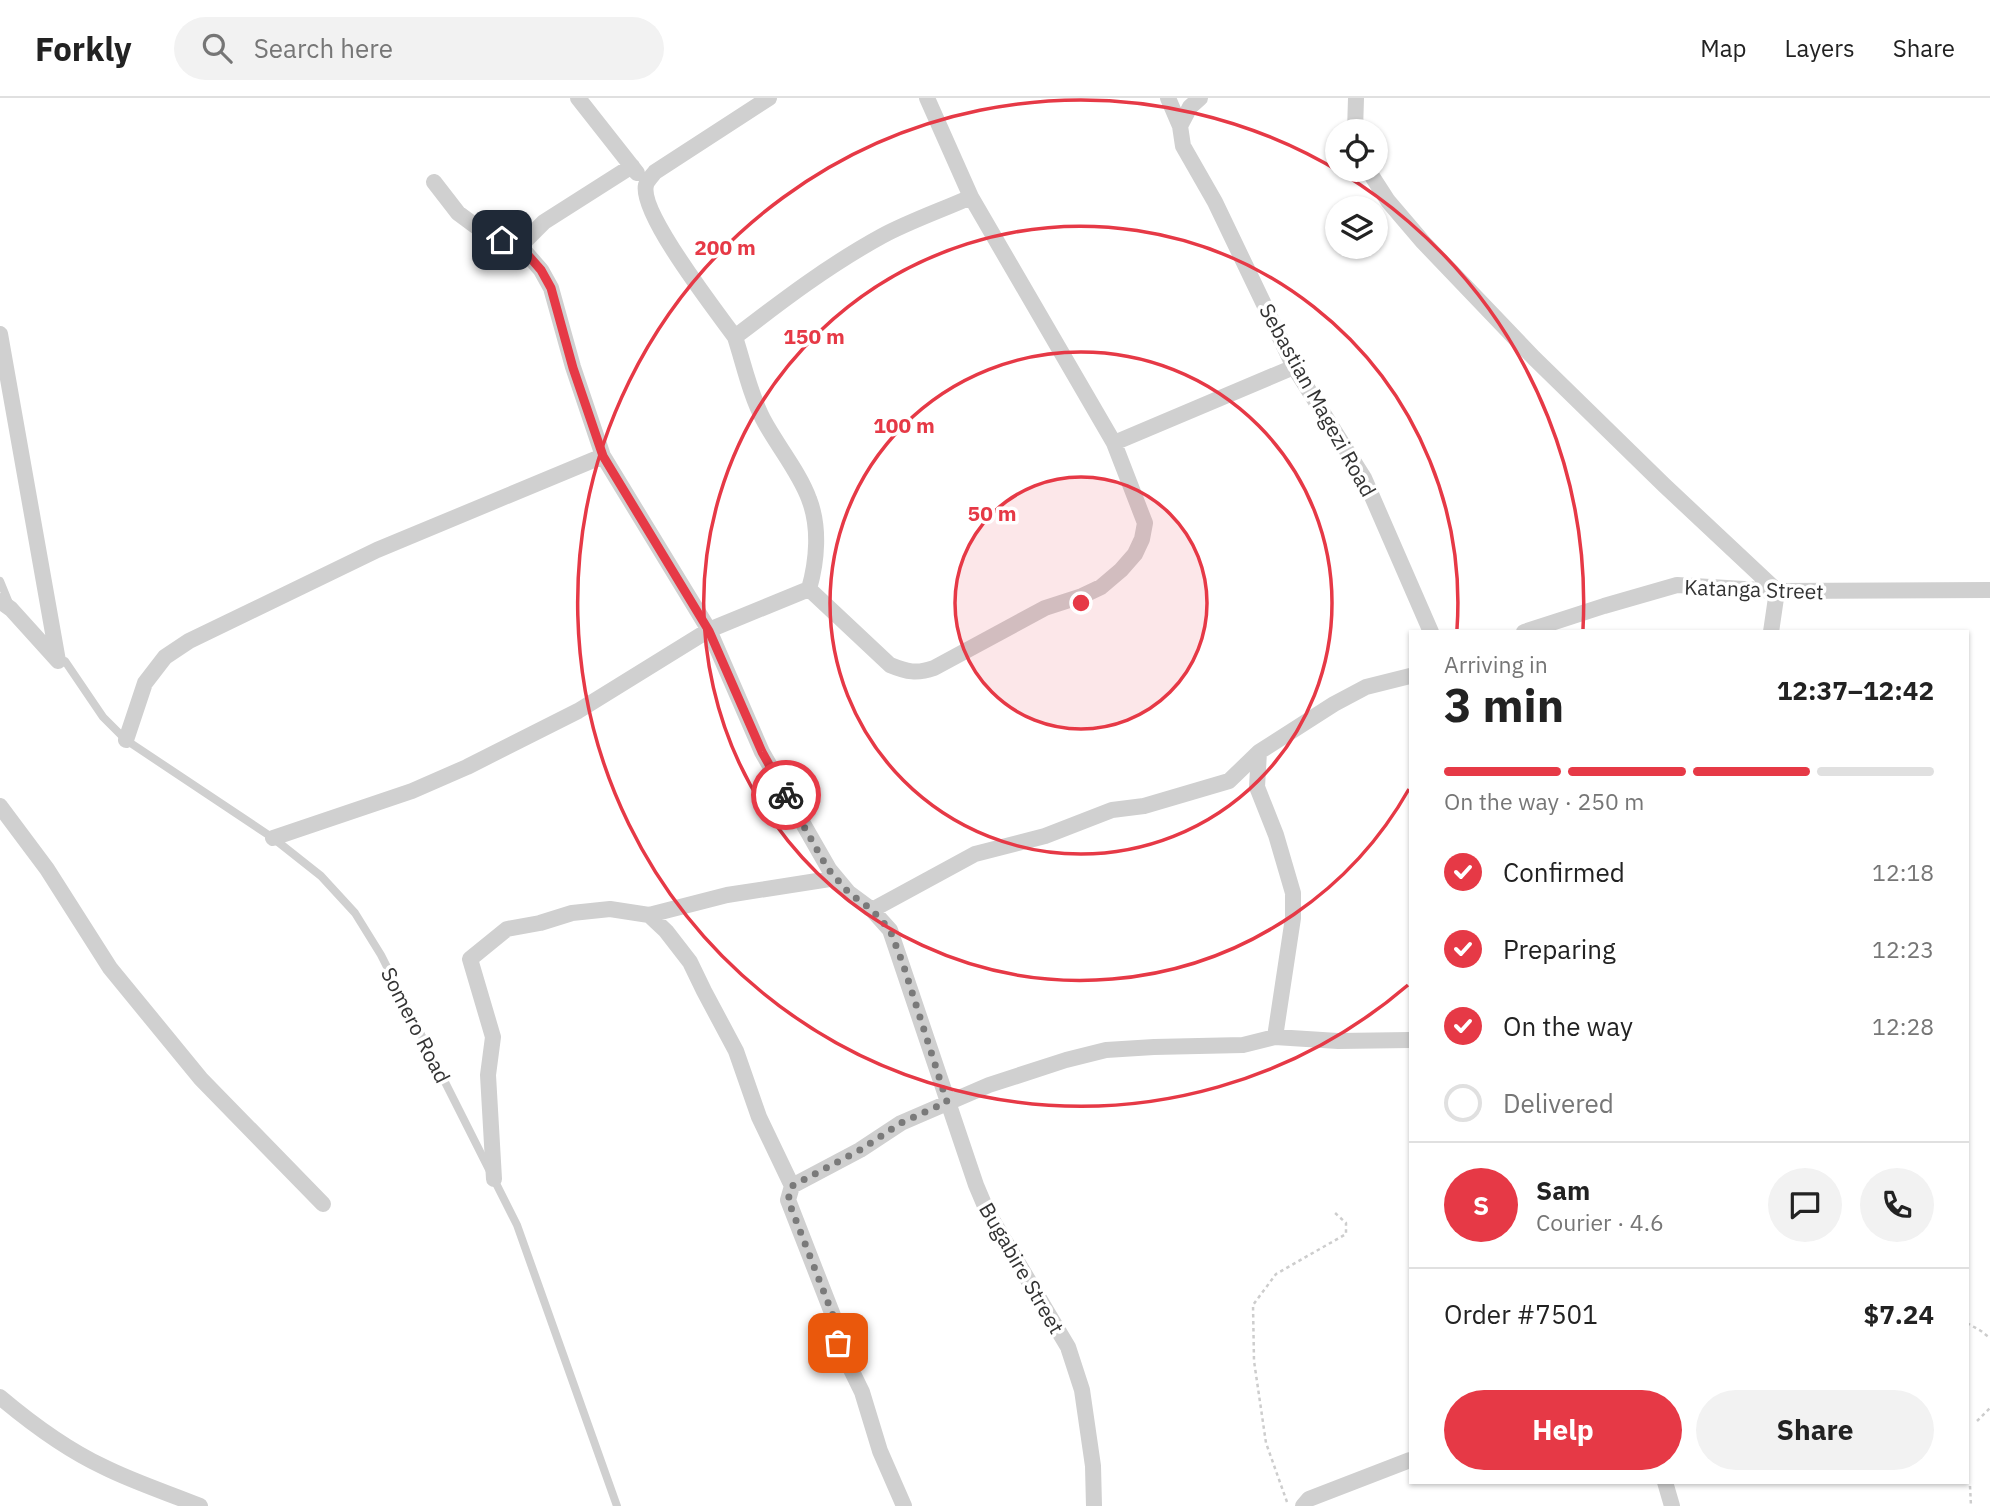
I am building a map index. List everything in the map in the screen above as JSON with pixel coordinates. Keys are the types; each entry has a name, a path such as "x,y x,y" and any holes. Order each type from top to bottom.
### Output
{"street":[{"path":"578,98 646,184"},
{"path":"769,98 654,172 646,184 646,198 651,212 697,286 735,337 752,393 763,418 809,496 817,559 809,589"},
{"path":"809,589 890,665 919,673 934,668 1045,608 1083,596 1101,587 1135,554 1142,539 1145,523 1114,443 971,197 927,98"},
{"name":"Sebastian Magezi Road","path":"1168,98 1180,126 1183,146 1216,202 1294,367 1364,478 1430,630"},
{"path":"1180,126 1190,107 1200,98"},
{"path":"1355,119 1356,98"},
{"path":"520,246 544,222 632,166"},
{"name":"Bugabire Street","path":"434,182 458,213 485,233 520,246 541,270 551,288 573,368 603,456 709,631 762,752 828,869 849,893 872,910 890,930 947,1102 987,1211 1068,1347 1083,1390 1093,1466 1094,1506"},
{"path":"1376,182 1388,201 1423,242 1534,358 1777,591 1771,630"},
{"path":"735,337 811,279 850,255 884,235 971,197"},
{"path":"0,334 58,661"},
{"path":"1114,443 1294,367"},
{"path":"125,740 145,683 165,657 189,641 377,551 603,456"},
{"name":"Katanga Street","path":"1530,630 1677,586 1777,591 1990,590"},
{"path":"273,838 412,791 467,767 578,711 709,631 809,589"},
{"path":"6,605 58,661"},
{"path":"872,910 975,854 1045,836 1112,810 1144,806 1229,781 1259,752 1350,695 1366,687 1409,676"},
{"path":"1259,752 1256,787 1276,835 1293,893 1293,918 1275,1037"},
{"path":"1229,781 1256,787"},
{"path":"0,806 47,869 110,968 201,1079 323,1204"},
{"path":"494,1178 488,1075 493,1037 470,959 507,929 572,913 610,909 649,915 727,895 836,878"},
{"path":"649,915 690,961 736,1051 759,1117 792,1186 788,1200 834,1318 838,1343 862,1392 880,1451 904,1506"},
{"path":"792,1186 860,1150 901,1123 947,1102 1066,1060 1106,1050 1154,1046 1243,1045 1275,1037 1338,1041 1409,1040"},
{"path":"957,1128 974,1092"},
{"path":"0,1397 63,1444 104,1467 200,1506"},
{"path":"1303,1506 1309,1499 1409,1460"},
{"path":"1666,1484 1672,1506"}],"lane":[{"path":"0,581 6,605"},
{"name":"Somero Road","path":"58,661 65,662 103,718 125,740 273,838 321,876 355,913 381,955 517,1225 617,1506"}],"path":[{"path":"1292,1506 1286,1500 1266,1443 1254,1361 1253,1305 1276,1274 1346,1234 1346,1223 1334,1212"},
{"path":"1969,1324 1990,1338"},
{"path":"1977,1421 1990,1408"},
{"path":"1970,1486 1971,1506"}],"way so far":[{"path":"786,795 828,869 849,893 872,910 890,930 947,1102 901,1123 860,1150 792,1186 788,1200 834,1318 838,1343"}],"route":[{"path":"502,240 520,246 541,270 551,288 573,368 603,456 709,631 762,752 786,795"}]}
